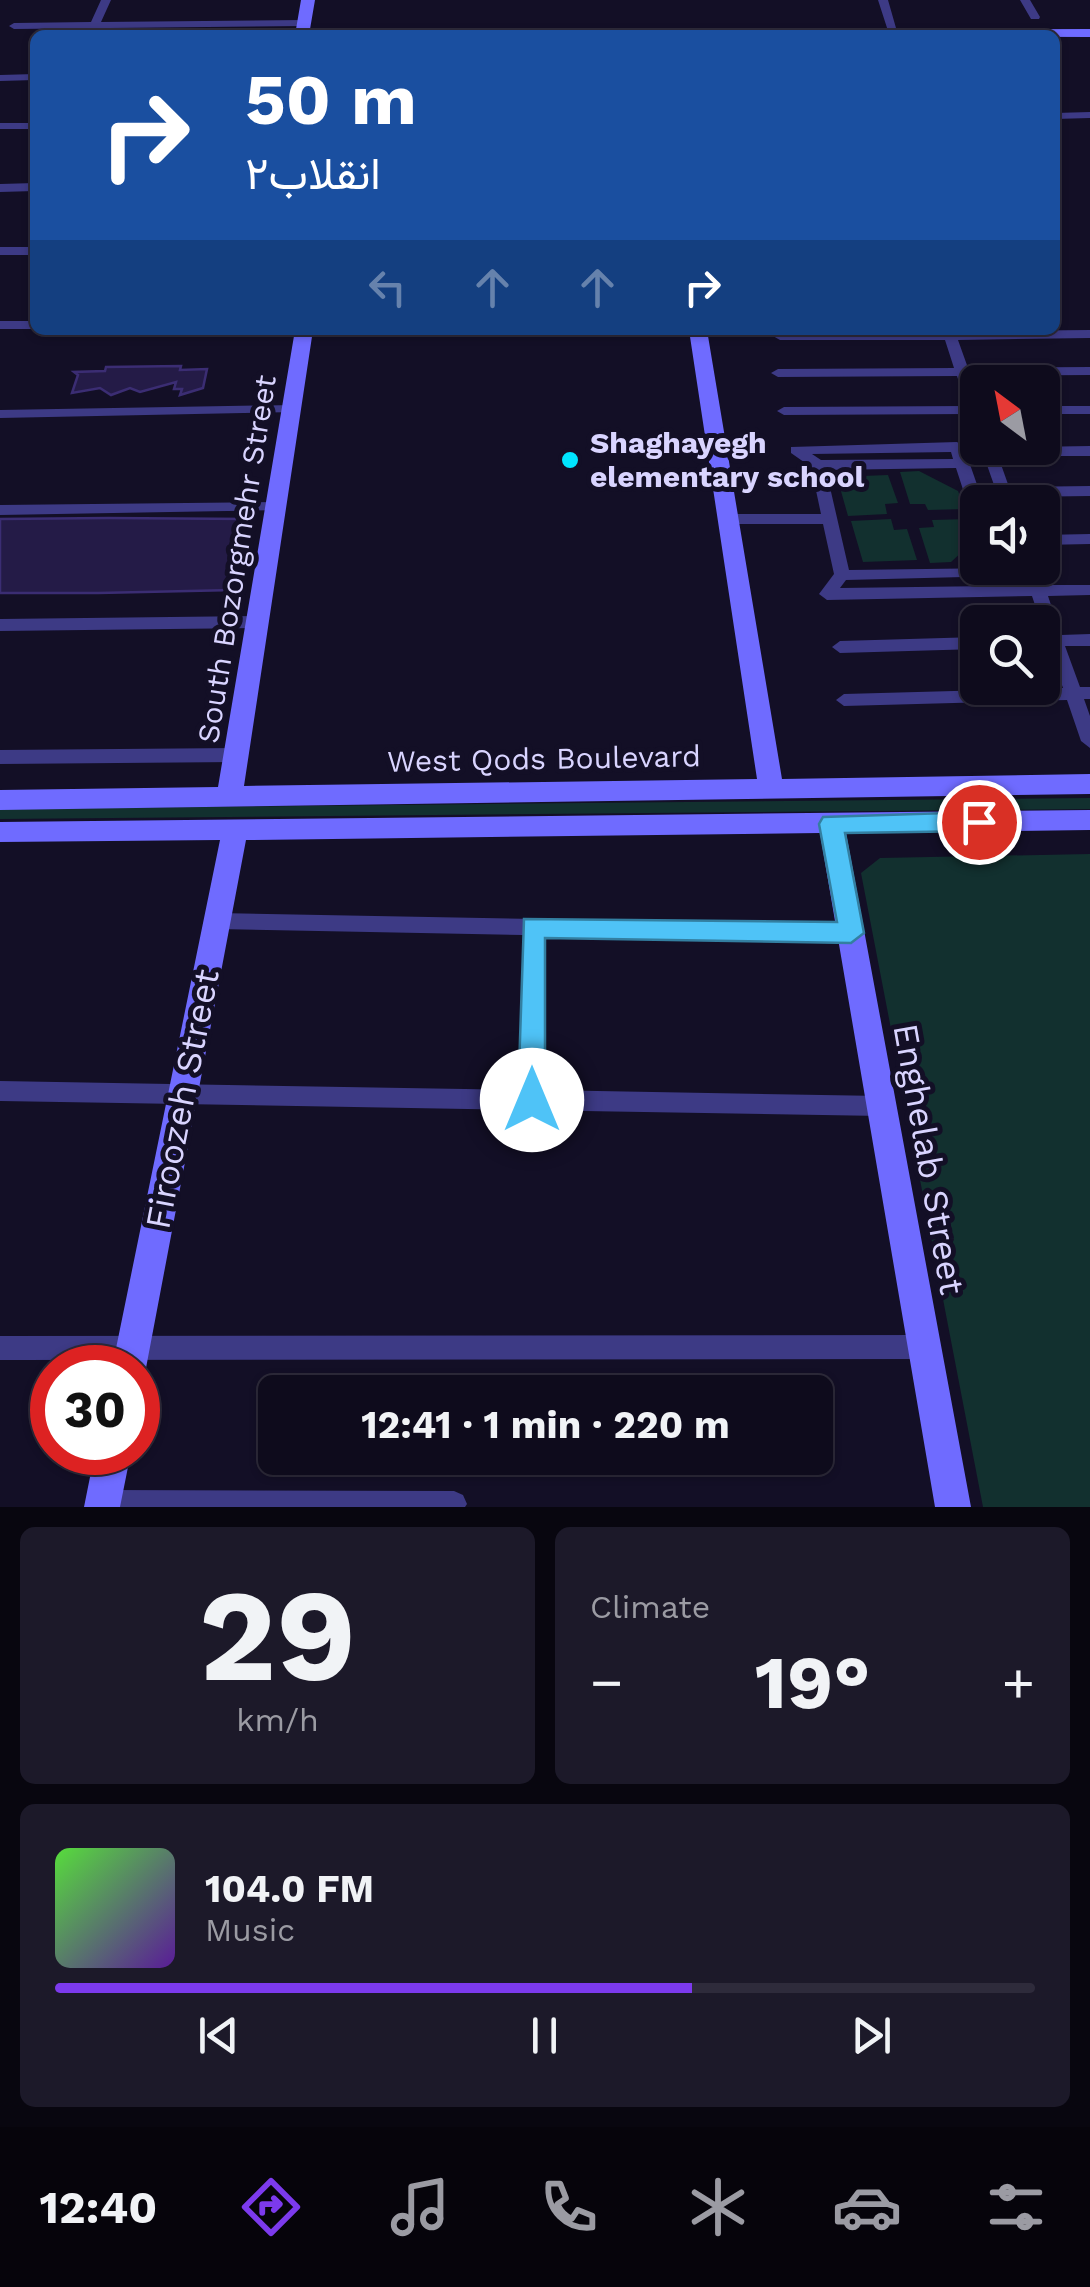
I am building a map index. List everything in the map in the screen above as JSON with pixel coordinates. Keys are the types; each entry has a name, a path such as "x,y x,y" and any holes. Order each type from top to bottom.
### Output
{"main road":[{"path":"303,29 308,0"},
{"path":"1060,33 1090,33"},
{"name":"South Bozorgmehr Street","path":"229,798 303,335"},
{"path":"699,335 771,786"},
{"name":"West Qods Boulevard","path":"0,800 1090,784"},
{"path":"0,832 1090,820"},
{"name":"Enghelab Street","path":"831,824 953,1507"},
{"name":"Firoozeh Street","path":"133,1345 235,830"},
{"path":"102,1505 108,1475"}],"street":[{"path":"95,25 106,0"},
{"path":"883,0 893,30"},
{"path":"1025,0 1035,18"},
{"path":"14,26 303,29"},
{"path":"0,78 30,77"},
{"path":"1060,116 1090,115"},
{"path":"0,126 30,126"},
{"path":"0,188 30,188"},
{"path":"0,252 30,251"},
{"path":"0,325 30,325"},
{"path":"1060,334 1090,334"},
{"path":"780,336 1020,335"},
{"path":"950,336 960,366"},
{"path":"1060,371 1090,371"},
{"path":"778,373 960,372"},
{"path":"0,414 292,410"},
{"path":"1060,410 1090,410"},
{"path":"784,411 960,412"},
{"path":"960,457 957,447 796,450 818,465 960,463"},
{"path":"1060,451 1090,451"},
{"path":"818,465 842,575"},
{"path":"1060,493 1090,491"},
{"path":"0,510 276,506"},
{"path":"729,519 830,519"},
{"path":"1060,540 1090,539"},
{"path":"960,571 842,575 827,594 1090,590"},
{"path":"1001,585 1003,591"},
{"path":"1036,585 1041,605"},
{"path":"0,625 258,622"},
{"path":"1060,641 1090,640"},
{"path":"840,647 960,644"},
{"path":"1060,658 1082,693 1090,742"},
{"path":"844,700 1082,693"},
{"path":"0,757 237,755"},
{"path":"217,921 851,933"},
{"path":"532,1100 533,927"},
{"path":"0,1090 882,1106"},
{"path":"160,1356 529,1347 925,1347"},
{"path":"0,1348 30,1350"},
{"path":"102,1505 454,1504"}],"green space":[{"path":"919,471 958,491 960,509 928,510 925,504 910,504 900,472"},
{"path":"888,475 898,503 885,504 887,514 848,516 837,477"},
{"path":"891,519 894,530 907,529 917,560 863,562 851,521"},
{"path":"960,519 960,554 951,562 930,563 919,528 934,527 932,520"},
{"path":"1090,798 1090,809 0,819 0,809"},
{"path":"1090,854 1090,1507 983,1507 861,873 880,858"}],"building":[{"path":"181,366 180,370 207,369 203,388 180,395 182,389 174,389 176,382 140,392 130,388 111,395 100,388 72,393 78,375 74,372 105,371 106,367"},
{"path":"0,519 249,519 234,590 0,593"}],"place":[{"name":"Shaghayegh elementary school","path":"570,460"}],"route":[{"path":"532,1100 533,927 851,933 831,824 979,822"}]}
